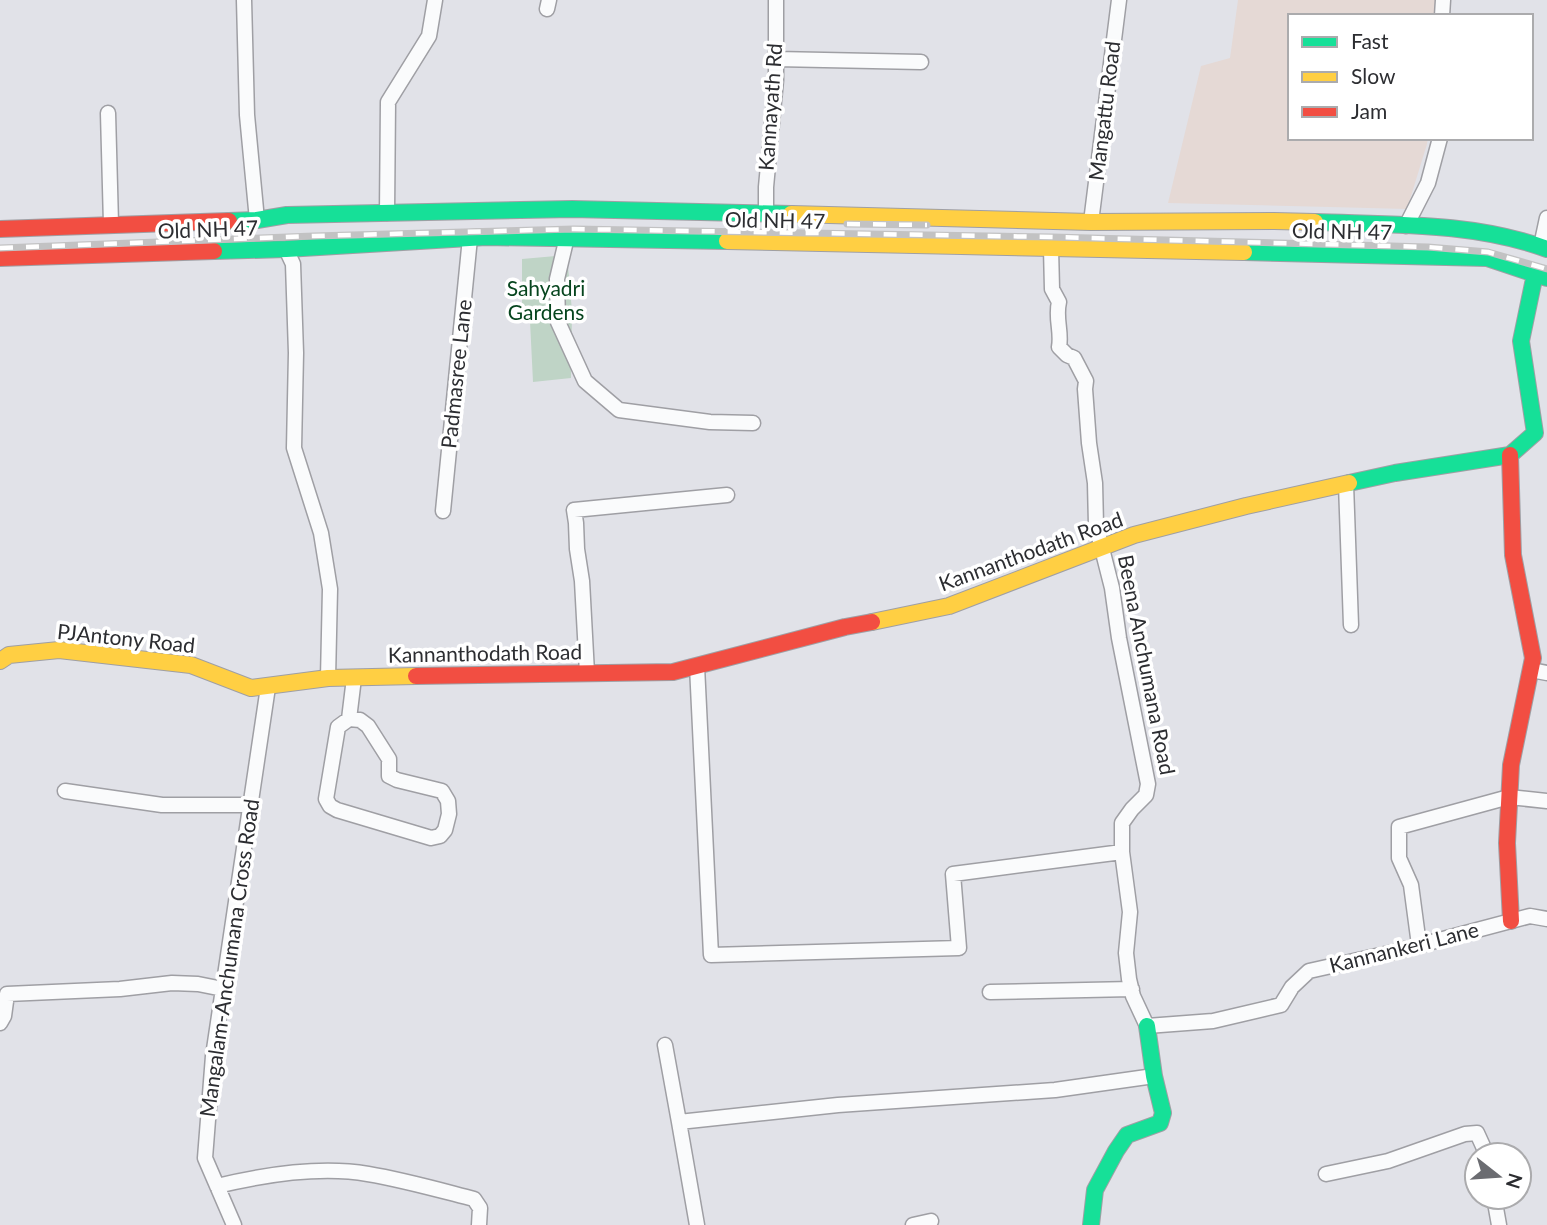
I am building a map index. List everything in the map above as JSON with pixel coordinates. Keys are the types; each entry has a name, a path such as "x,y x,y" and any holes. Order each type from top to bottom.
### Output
{"main road":[{"name":"Old NH 47","path":"0,229 257,220 287,215 572,209 1091,222 1274,237 1380,254 1487,258 1541,276"},
{"path":"478,237 487,211"},
{"name":"Old NH 47","path":"0,258 286,249 478,237 1051,248 1274,237 1406,226 1488,233 1545,247"},
{"path":"1511,922 1507,843 1511,765 1539,672 1533,658 1513,555 1510,456 1535,433 1521,341 1541,276"},
{"name":"Kannanthodath Road","path":"328,678 673,671 845,627 949,606 1134,535 1246,506 1395,473 1510,456"},
{"name":"PJAntony Road","path":"0,661 9,655 59,650 191,664 251,688 328,678"},
{"name":"Beena Anchumana Road","path":"1091,1225 1095,1190 1116,1151 1127,1135 1160,1123 1163,1113 1154,1076 1147,1026"}],"street":[{"path":"244,0 247,115 257,220"},
{"path":"387,213 388,102 429,36 435,0"},
{"name":"Kannayath Rd","path":"766,213 776,80 776,0"},
{"name":"Mangattu Road","path":"1091,222 1119,0"},
{"path":"776,59 921,62"},
{"path":"108,113 111,224"},
{"path":"1406,226 1428,183 1439,140"},
{"path":"1545,247 1547,218"},
{"name":"Padmasree Lane","path":"443,511 478,237"},
{"path":"567,237 557,279 558,322 585,381 619,410 710,422 753,423"},
{"name":"Beena Anchumana Road","path":"1051,248 1052,289 1059,302 1059,347 1074,358 1086,381 1096,525 1112,587 1129,694 1149,784 1146,794 1122,824 1122,852 1130,912 1126,953 1129,979 1133,996 1147,1026"},
{"path":"286,249 293,264 295,448 321,533 330,589 328,678"},
{"path":"1346,484 1351,625"},
{"path":"587,673 582,581 574,510 727,495"},
{"path":"697,666 711,955 959,948 953,873 1122,852"},
{"path":"349,719 360,720 368,726 389,759 389,776 442,791 448,801 449,814 445,830 440,836 430,838 337,810 330,806 326,799 338,727 349,719 354,678"},
{"name":"Mangalam-Anchumana Cross Road","path":"233,1225 205,1158 213,1056 268,687"},
{"path":"65,791 162,804 251,805"},
{"path":"1419,945 1410,884 1399,858 1399,827 1509,797 1547,801"},
{"name":"Kannankeri Lane","path":"1147,1026 1213,1021 1281,1005 1292,987 1309,971 1530,916 1547,919"},
{"path":"0,1023 8,994 120,989 172,983 223,989"},
{"path":"990,992 1132,989"},
{"path":"665,1045 697,1225"},
{"path":"679,1122 838,1105 1055,1090 1154,1076"},
{"path":"1326,1174 1388,1161 1465,1134 1477,1133 1481,1141"},
{"path":"217,1186 303,1173 367,1174 474,1199 480,1208 479,1225"},
{"path":"913,1225 931,1221"}],"shaded area":[{"path":"1238,0 1438,0 1437,14 1288,14 1288,140 1428,140 1407,209 1168,203 1201,66 1230,58"}],"green space":[{"name":"Sahyadri Gardens","path":"567,255 572,311 571,378 533,382 530,321 522,320 522,259"}],"railway":[{"path":"847,224 927,225"},
{"path":"0,248 574,229 1428,247 1488,252 1547,269"}],"traffic: fast":[{"path":"229,221 287,215 572,209 791,214"},
{"path":"1315,222 1462,229 1519,240 1547,249"},
{"path":"214,251 486,237 727,241"},
{"path":"1244,252 1487,258 1547,278"},
{"path":"1349,483 1510,455 1535,433 1521,341 1535,274"},
{"path":"1091,1225 1095,1190 1116,1151 1127,1135 1160,1123 1163,1113 1154,1076 1147,1026"}],"traffic: slow":[{"path":"791,214 1091,222 1315,222"},
{"path":"727,241 1244,252"},
{"path":"872,622 949,606 1134,535 1349,483"},
{"path":"0,661 9,655 59,650 191,665 251,688 328,678 416,676"}],"traffic: jam":[{"path":"0,229 229,221"},
{"path":"0,258 214,251"},
{"path":"1510,455 1513,555 1533,658 1511,765 1507,843 1511,921"},
{"path":"416,676 673,672 872,622"}]}
